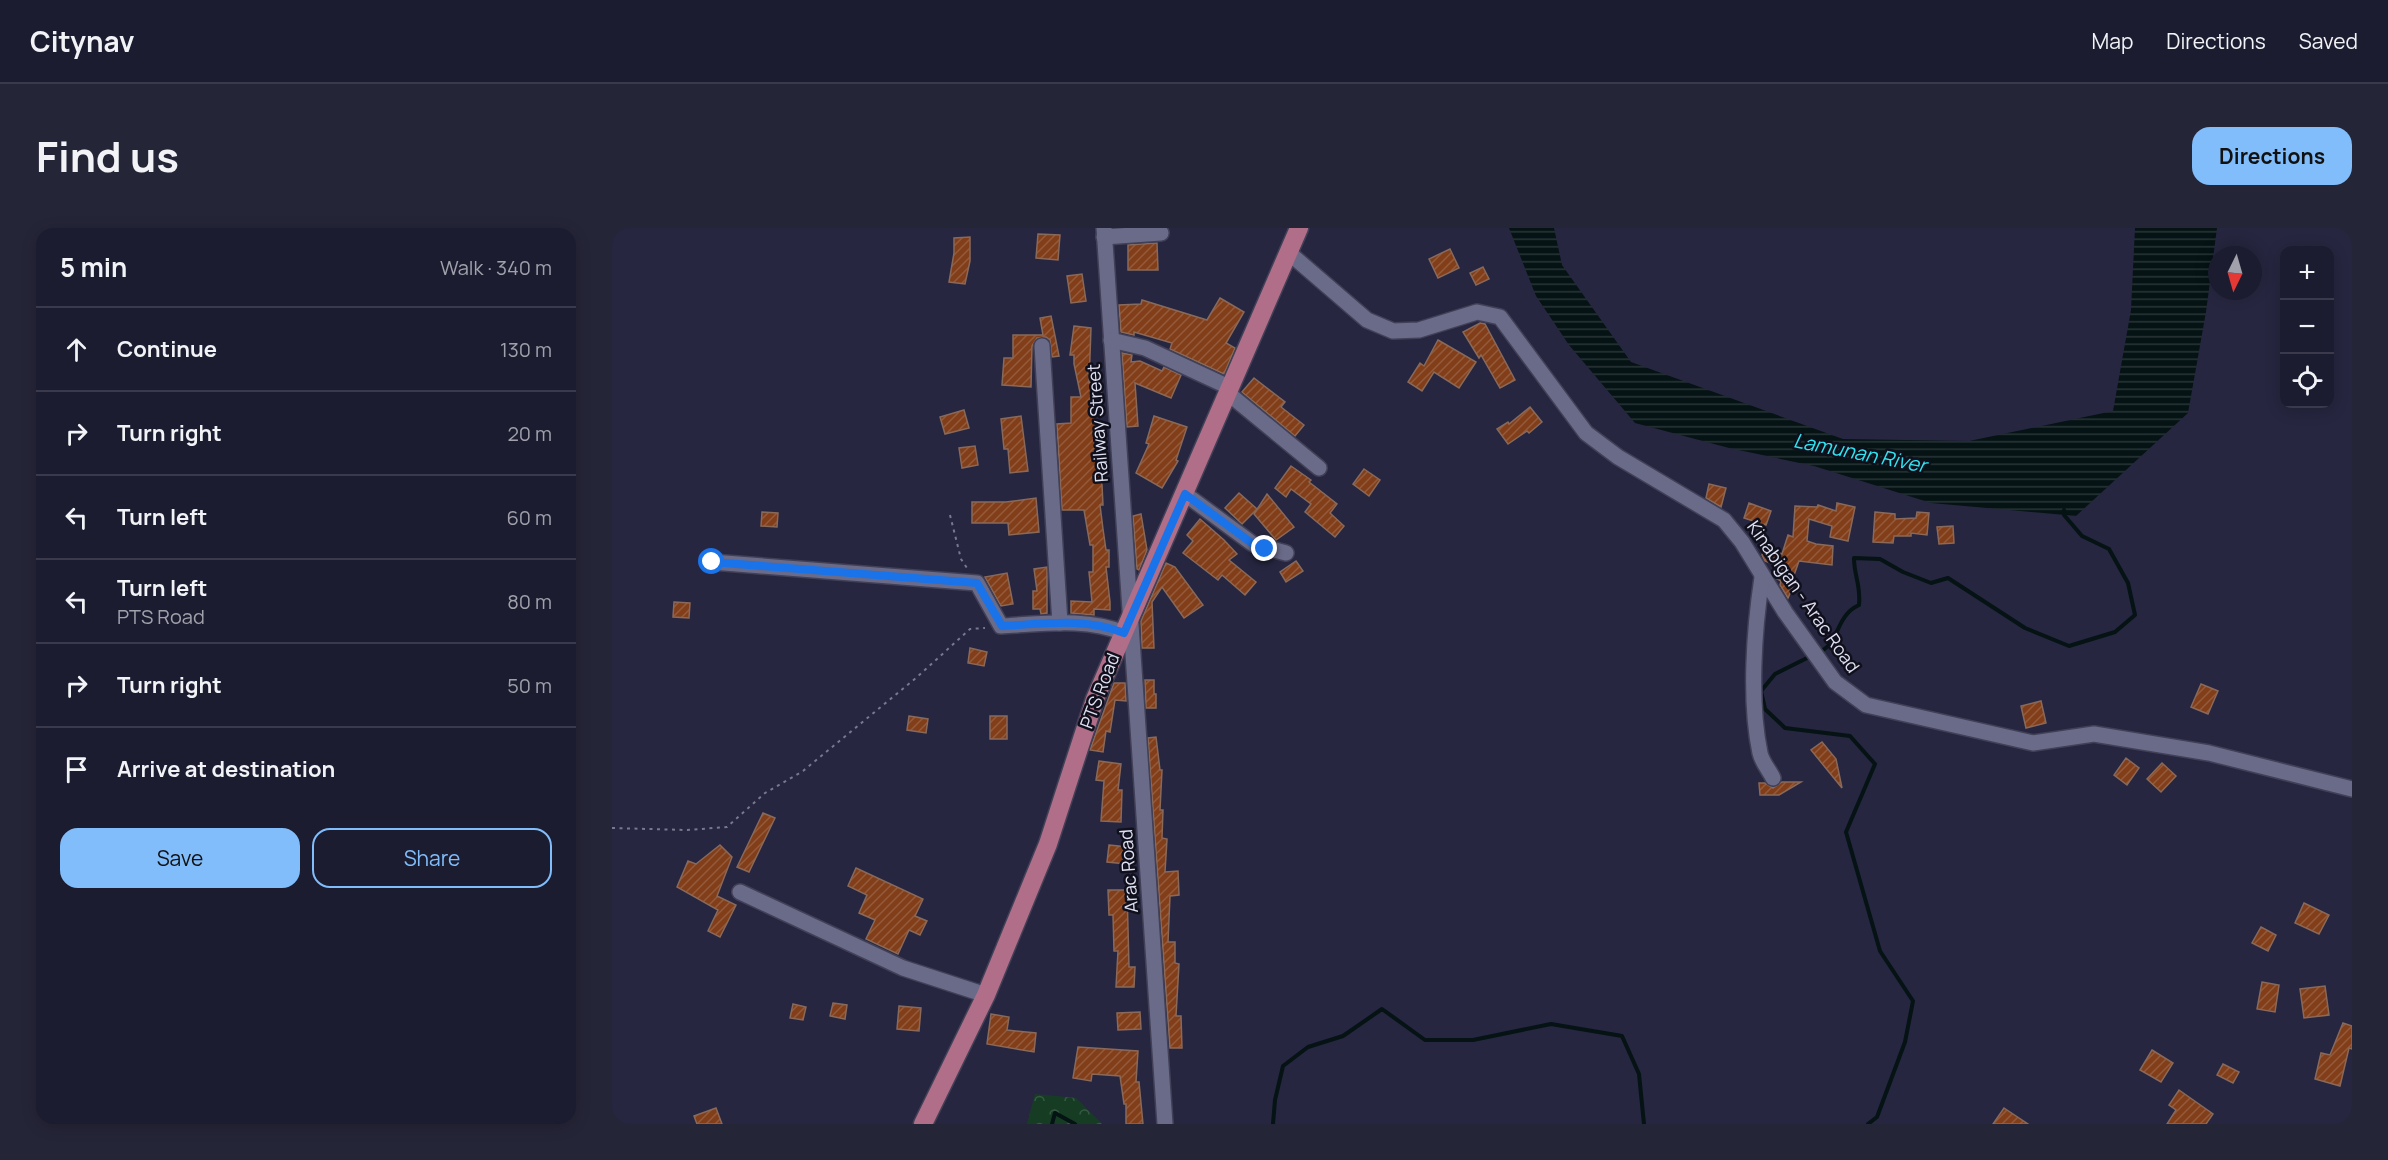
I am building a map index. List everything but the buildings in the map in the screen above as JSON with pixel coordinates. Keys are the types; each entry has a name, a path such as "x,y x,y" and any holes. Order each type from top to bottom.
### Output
{"main road":[{"name":"PTS Road","path":"923,1124 986,995 1048,844 1095,699 1299,228"}],"street":[{"path":"1104,232 1161,233"},
{"name":"Railway Street","path":"1104,232 1127,624"},
{"name":"Kinabigan - Arac Road","path":"1288,252 1367,320 1394,331 1419,330 1477,312 1500,317 1586,433 1618,457 1724,520 1742,542 1762,577 1835,682 1866,705 2033,743 2094,734 2209,753 2352,789"},
{"path":"1112,340 1144,348 1230,391 1319,468"},
{"path":"1041,346 1060,623"},
{"path":"1185,494 1253,544 1286,553"},
{"path":"712,562 977,583 1002,626 1088,622 1108,626 1127,624"},
{"path":"1762,577 1754,677 1755,704 1761,755 1773,778"},
{"name":"Arac Road","path":"1127,624 1165,1124"},
{"path":"740,892 903,968 986,995"}],"path":[{"path":"950,515 961,559 977,583"},
{"path":"612,828 687,830 727,827 765,793 803,771 916,678 970,629 1002,626"}],"green space":[{"path":"1035,1094 1076,1098 1102,1124 1027,1124"}],"water":[{"name":"Lamunan River","path":"1509,228 1554,228 1562,265 1631,362 1843,439 1969,441 2113,411 2131,310 2135,228 2217,228 2215,246 2208,246 2208,297 2188,413 2076,516 1931,503 1814,466 1729,448 1635,423 1569,345 1536,296"}],"waterway":[{"path":"1818,653 1829,645 1843,619 1859,605 1854,558 1880,559 1903,572 1931,583 1948,578 2025,628 2069,646 2115,632 2135,615 2128,583 2109,549 2082,536 2064,515 2064,510"},
{"path":"1811,656 1775,674 1761,691 1765,709 1785,728 1850,736 1875,764 1846,832 1880,951 1913,1001 1905,1042 1877,1117 1868,1124"},
{"path":"1273,1124 1275,1100 1283,1066 1308,1047 1343,1036 1382,1009 1425,1040 1473,1040 1551,1024 1622,1036 1639,1074 1644,1124"},
{"path":"1052,1124 1055,1113 1075,1124"}],"route":[{"path":"712,562 977,583 1002,626 1088,622 1108,626 1124,633 1185,494 1253,544 1265,549"}]}
